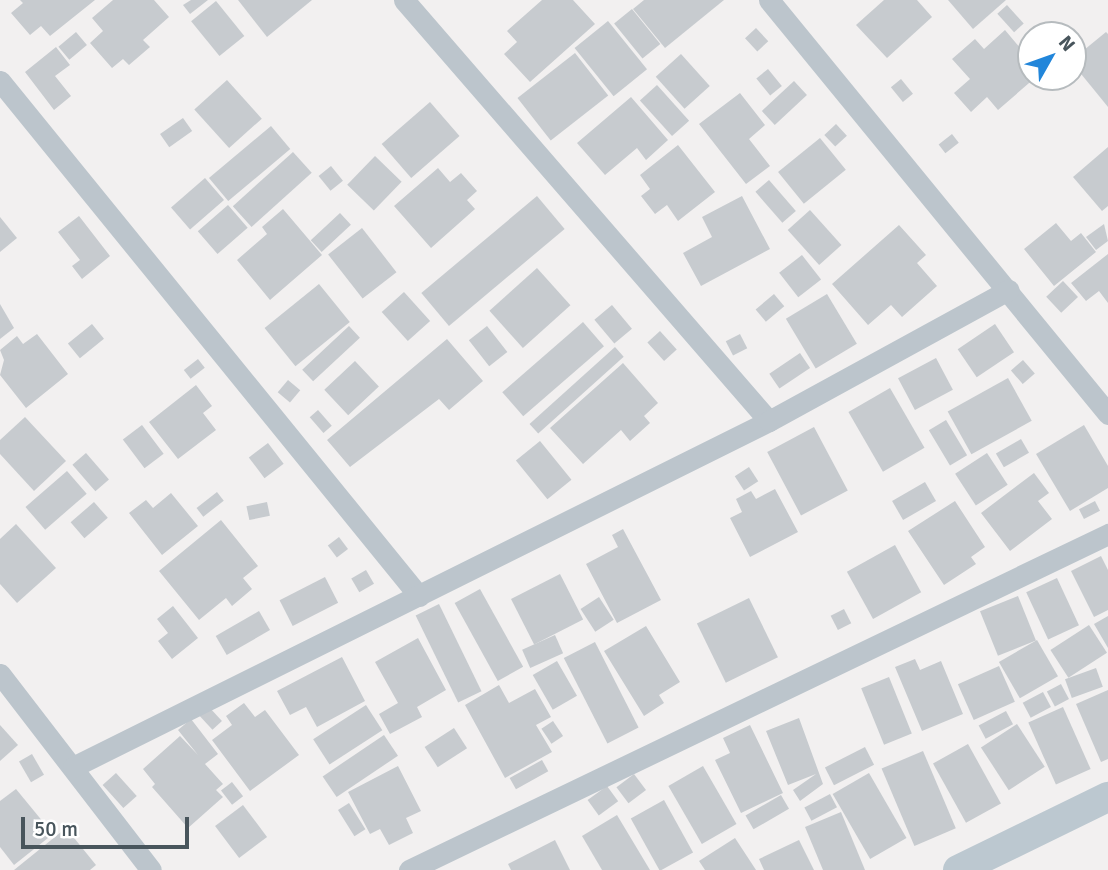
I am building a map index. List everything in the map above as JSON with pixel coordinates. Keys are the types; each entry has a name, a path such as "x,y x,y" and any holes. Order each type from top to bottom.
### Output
{"street":[{"path":"404,0 769,421"},
{"path":"769,0 1108,414"},
{"path":"0,81 419,596"},
{"path":"73,767 769,421 1008,290"},
{"path":"409,870 1108,534"},
{"path":"0,674 151,870"},
{"path":"958,870 1108,797"}],"building":[{"path":"20,0 95,0 50,36 41,26 30,35 11,13 23,3"},
{"path":"113,0 154,0 169,17 143,40 150,47 129,65 123,59 112,68 90,43 103,31 92,18"},
{"path":"191,0 208,0 190,14 183,5"},
{"path":"238,0 312,0 267,37"},
{"path":"542,0 573,0 595,24 530,82 504,54 517,42 507,31"},
{"path":"644,0 724,0 665,48 633,9"},
{"path":"884,0 917,0 932,17 887,58 856,25"},
{"path":"948,0 1006,0 973,29"},
{"path":"216,1 244,36 219,56 191,21"},
{"path":"1007,5 1021,21 1017,21 1017,30 1014,32 997,14"},
{"path":"632,9 660,44 642,58 614,23"},
{"path":"608,21 647,69 614,96 575,48"},
{"path":"756,28 768,41 757,51 745,38"},
{"path":"1005,30 1017,44 1017,91 1020,91 998,110 987,97 971,112 954,93 970,79 952,59 975,39 984,49"},
{"path":"76,32 87,45 69,60 58,47"},
{"path":"1106,32 1108,34 1108,107 1087,81 1087,48"},
{"path":"56,47 70,65 55,76 71,96 54,110 25,72"},
{"path":"575,53 608,96 551,140 517,98"},
{"path":"681,54 710,86 685,109 656,77"},
{"path":"768,69 782,86 770,96 756,78"},
{"path":"901,79 913,94 903,102 891,87"},
{"path":"227,80 262,119 229,148 194,109"},
{"path":"794,81 807,95 775,125 762,111"},
{"path":"657,85 689,121 672,136 640,100"},
{"path":"740,93 765,125 749,139 770,166 746,184 699,124"},
{"path":"631,97 668,140 646,160 637,148 605,175 577,143"},
{"path":"430,102 460,136 411,178 382,144"},
{"path":"183,118 192,131 169,147 160,134"},
{"path":"836,124 847,136 835,147 824,135"},
{"path":"271,126 290,149 228,201 209,178"},
{"path":"952,134 959,143 945,153 939,144"},
{"path":"820,138 846,170 804,204 778,172"},
{"path":"678,145 715,192 678,221 667,205 655,214 641,196 650,189 640,175"},
{"path":"1108,147 1108,206 1102,211 1073,177"},
{"path":"293,152 312,173 252,227 233,206"},
{"path":"375,156 402,182 374,210 347,185"},
{"path":"331,166 343,181 331,191 319,176"},
{"path":"438,168 450,182 461,173 477,191 467,200 475,209 431,248 394,206"},
{"path":"205,178 224,200 190,229 171,208"},
{"path":"769,180 796,211 782,223 755,192"},
{"path":"537,196 565,229 449,326 421,293"},
{"path":"742,196 770,249 701,286 683,253 712,237 702,217"},
{"path":"228,205 248,228 217,254 198,231"},
{"path":"283,209 322,255 270,300 237,260 267,234 262,227"},
{"path":"810,210 841,245 819,265 788,230"},
{"path":"340,213 351,225 322,252 311,240"},
{"path":"79,216 110,256 82,279 72,266 80,260 58,232"},
{"path":"0,217 17,238 0,252"},
{"path":"1056,223 1071,241 1081,233 1096,252 1054,286 1024,249"},
{"path":"1104,224 1108,241 1096,250 1086,237"},
{"path":"899,225 926,255 917,263 937,286 902,317 891,305 868,325 832,284"},
{"path":"362,228 396,272 363,299 328,254"},
{"path":"1108,254 1108,303 1099,291 1086,301 1071,283"},
{"path":"802,255 821,279 798,297 779,273"},
{"path":"537,268 570,305 523,348 489,311"},
{"path":"1063,281 1078,297 1061,313 1046,297"},
{"path":"319,284 350,322 295,366 265,328"},
{"path":"404,292 430,321 408,341 382,312"},
{"path":"774,294 784,306 766,322 756,309"},
{"path":"827,294 857,344 816,368 786,319"},
{"path":"0,304 14,328 0,339"},
{"path":"612,305 632,329 614,344 594,320"},
{"path":"583,322 604,346 523,416 502,392"},
{"path":"92,324 104,339 80,358 68,344"},
{"path":"995,324 1014,352 977,377 958,349"},
{"path":"349,326 360,338 313,381 302,370"},
{"path":"487,326 507,352 489,366 469,340"},
{"path":"660,331 677,350 664,361 647,342"},
{"path":"37,334 68,374 26,408 0,375 4,360 0,350 17,336 23,344"},
{"path":"740,334 747,348 733,356 726,341"},
{"path":"447,339 483,381 449,410 439,399 350,467 327,440"},
{"path":"615,347 624,357 538,434 530,424"},
{"path":"800,353 810,368 779,389 769,374"},
{"path":"936,358 953,390 915,410 898,378"},
{"path":"198,359 205,368 191,379 184,370"},
{"path":"1023,360 1035,374 1023,384 1011,370"},
{"path":"355,361 379,387 348,415 324,390"},
{"path":"623,363 658,403 644,416 650,423 630,441 621,430 583,464 550,428"},
{"path":"1008,378 1032,421 971,454 948,411"},
{"path":"288,380 300,390 290,403 278,392"},
{"path":"196,385 212,406 203,413 216,430 178,459 149,422"},
{"path":"890,388 924,448 883,472 848,412"},
{"path":"318,410 332,426 323,433 310,417"},
{"path":"25,417 66,461 34,491 0,454 0,440"},
{"path":"946,420 967,455 950,465 929,430"},
{"path":"142,425 164,454 144,468 123,439"},
{"path":"1084,425 1108,466 1108,488 1070,511 1036,454"},
{"path":"814,427 848,491 801,515 767,452"},
{"path":"1021,439 1029,453 1004,467 996,454"},
{"path":"540,441 571,480 547,499 516,461"},
{"path":"268,443 284,464 264,478 249,457"},
{"path":"86,453 109,479 95,491 72,465"},
{"path":"987,453 1008,485 976,506 955,474"},
{"path":"749,467 758,481 744,491 735,476"},
{"path":"67,471 87,494 45,530 25,507"},
{"path":"1034,473 1049,493 1038,501 1052,519 1010,551 981,513"},
{"path":"925,482 936,501 903,520 892,501"},
{"path":"775,489 798,532 750,557 730,518 742,512 736,499 751,491 756,499"},
{"path":"217,492 224,501 203,517 197,508"},
{"path":"171,493 198,526 162,555 129,513 146,500 153,508"},
{"path":"955,501 985,547 971,557 976,564 944,585 908,531"},
{"path":"1095,501 1100,511 1084,519 1079,509"},
{"path":"94,502 108,518 84,538 71,522"},
{"path":"267,502 270,516 249,520 246,506"},
{"path":"221,520 258,566 243,578 252,589 232,606 226,598 199,620 159,571"},
{"path":"16,524 56,568 17,603 0,584 0,539"},
{"path":"623,529 661,600 617,623 586,564 618,547 612,535"},
{"path":"339,537 348,549 337,557 328,545"},
{"path":"895,545 921,592 873,619 847,572"},
{"path":"1101,556 1108,570 1108,610 1094,617 1071,571"},
{"path":"366,570 374,584 359,592 351,578"},
{"path":"560,574 583,619 534,644 511,599"},
{"path":"325,577 338,603 293,626 280,600"},
{"path":"1057,578 1079,625 1048,639 1026,592"},
{"path":"480,589 523,667 498,681 455,603"},
{"path":"1018,596 1036,641 998,656 980,611"},
{"path":"599,597 614,620 595,632 581,609"},
{"path":"749,598 778,657 726,683 697,623"},
{"path":"439,604 482,691 458,703 416,615"},
{"path":"173,606 198,638 172,659 158,641 168,633 157,619"},
{"path":"844,609 851,623 838,630 831,616"},
{"path":"259,611 270,630 227,655 216,636"},
{"path":"1108,616 1108,648 1094,624"},
{"path":"1089,625 1107,653 1068,678 1050,650"},
{"path":"646,626 680,682 659,695 664,703 644,716 604,651"},
{"path":"555,635 563,653 530,668 522,650"},
{"path":"418,638 446,690 417,707 422,717 390,734 379,714 398,703 375,662"},
{"path":"1037,640 1058,676 1020,698 999,662"},
{"path":"595,642 639,728 607,743 564,658"},
{"path":"342,657 365,701 317,727 306,707 290,715 277,691"},
{"path":"915,659 920,670 941,661 963,714 922,731 895,667"},
{"path":"557,661 577,696 553,710 533,675"},
{"path":"999,666 1015,702 974,720 958,684"},
{"path":"1096,668 1103,687 1072,698 1065,679"},
{"path":"889,677 912,734 884,745 861,688"},
{"path":"1061,684 1069,699 1055,707 1047,692"},
{"path":"499,685 509,703 535,689 551,717 536,725 552,752 505,778 465,705"},
{"path":"1108,690 1108,759 1101,762 1076,704"},
{"path":"1043,692 1051,707 1031,718 1023,703"},
{"path":"244,703 255,717 265,710 299,755 250,791 212,740 232,725 226,716"},
{"path":"366,705 382,730 330,764 313,739"},
{"path":"209,707 222,721 212,730 199,716"},
{"path":"1063,707 1091,769 1056,785 1028,722"},
{"path":"1006,711 1013,724 986,739 979,726"},
{"path":"799,718 823,784 800,801 793,790 816,774 788,785 766,731"},
{"path":"191,719 218,754 205,764 223,784 216,790 223,797 188,828 152,787 155,784 143,769 180,736 198,755 178,730"},
{"path":"553,721 563,736 551,744 541,729"},
{"path":"1017,724 1045,767 1009,790 981,747"},
{"path":"0,725 18,745 0,761"},
{"path":"750,725 783,793 741,813 715,760 730,753 723,738"},
{"path":"454,728 467,748 438,767 425,747"},
{"path":"384,735 398,756 337,797 323,776"},
{"path":"968,744 1001,803 966,823 933,763"},
{"path":"865,747 874,765 834,785 825,767"},
{"path":"923,751 956,828 914,846 882,769"},
{"path":"32,754 44,775 31,782 19,762"},
{"path":"542,760 548,771 516,789 510,778"},
{"path":"398,766 421,811 406,818 413,833 389,845 380,829 370,834 348,792"},
{"path":"703,766 736,824 702,844 668,786"},
{"path":"116,773 137,796 123,808 103,785"},
{"path":"869,773 906,838 870,859 833,794"},
{"path":"634,774 646,790 628,803 616,787"},
{"path":"232,782 243,796 232,805 221,791"},
{"path":"607,786 618,801 599,815 588,800"},
{"path":"16,789 53,834 14,865 0,847 0,801"},
{"path":"830,794 837,807 811,821 804,808"},
{"path":"781,795 789,809 753,829 745,816"},
{"path":"664,800 693,852 659,870 631,818"},
{"path":"349,803 365,829 354,836 338,810"},
{"path":"243,805 267,837 239,858 215,826"},
{"path":"841,812 865,870 823,870 805,827"},
{"path":"617,815 650,870 602,870 582,836"},
{"path":"66,828 96,865 90,870 14,870"},
{"path":"735,838 756,870 705,870 699,861"},
{"path":"555,840 570,870 511,870 508,864"},
{"path":"799,840 814,870 764,870 759,859"}]}
